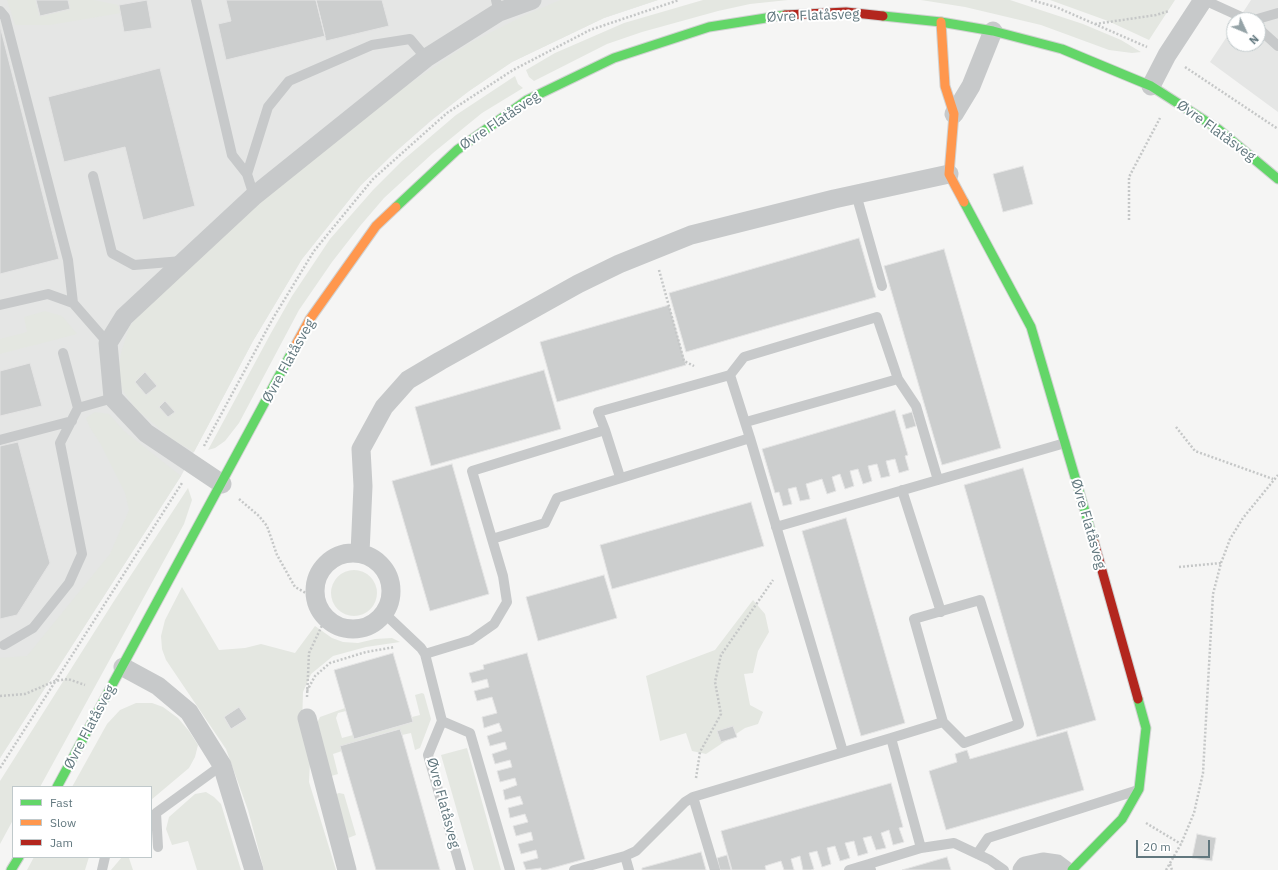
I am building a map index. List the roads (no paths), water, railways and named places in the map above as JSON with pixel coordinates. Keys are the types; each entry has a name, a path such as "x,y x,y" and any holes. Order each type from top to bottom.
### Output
{"street":[{"path":"222,484 146,433 114,398 108,343 124,317 182,261 254,196 426,58 497,6 532,0"},
{"path":"1151,86 1167,55 1204,0"},
{"name":"Øvre Flatåsveg","path":"58,786 310,319 376,226 457,150 527,100 614,58 709,27 778,15 846,12 941,22 994,31 1062,49 1151,86 1218,129 1278,179"},
{"path":"360,553 363,486 361,449 384,407 408,380 578,284 654,249 691,235 856,194 949,174 954,114 945,86 941,22"},
{"path":"954,114 971,86 994,31"},
{"name":"Øvre Flatåsveg","path":"949,174 1031,327 1127,654 1146,728 1139,789 1122,820 1072,870"},
{"path":"348,553 360,553 372,558 381,566 388,576 391,589 389,601 384,613 376,621 366,626 345,628 334,624 319,608 315,598 317,580 326,564 336,557 348,553"},
{"path":"123,666 158,686 190,712 222,765 254,870"},
{"path":"307,718 347,870"},
{"path":"11,870 18,858"},
{"path":"1022,870 1025,866 1043,862 1057,864 1065,870"}],"lane":[{"path":"196,0 232,155 247,174 254,196"},
{"path":"1204,0 1230,12"},
{"path":"0,11 6,17 68,260 73,303"},
{"path":"1266,16 1278,13"},
{"path":"1266,35 1278,46"},
{"path":"247,174 268,107 290,81 372,45 410,38 426,58"},
{"path":"93,176 112,253 134,265 182,261"},
{"path":"856,194 882,286"},
{"path":"0,305 48,294 73,303 108,343"},
{"path":"620,477 598,412 730,375 744,358 877,317 898,379 916,406 938,480"},
{"path":"4,645 33,628 70,583 82,554 60,443 78,408 63,353"},
{"path":"730,375 746,422 843,752"},
{"path":"746,422 898,379"},
{"path":"78,408 114,398"},
{"path":"0,440 72,421"},
{"path":"425,654 471,640 494,624 507,602 503,576 472,471 605,430"},
{"path":"492,539 545,523 557,498 620,477 750,438"},
{"path":"776,527 1065,444"},
{"path":"902,490 941,612"},
{"path":"980,600 1019,724 964,743 943,722 914,620 980,600"},
{"path":"384,613 415,642 425,654 442,721 470,734 510,870"},
{"name":"Øvre Flatåsveg","path":"442,721 428,756 461,870"},
{"path":"574,870 624,856 636,851 685,802 693,798 943,722"},
{"path":"891,738 921,848"},
{"path":"158,847 153,815 222,765"},
{"path":"978,854 988,838 1139,789"},
{"path":"693,798 715,870"},
{"path":"849,870 870,867 921,848 954,843 978,854 1004,870"},
{"path":"624,856 629,870"},
{"path":"102,870 105,858"}]}
